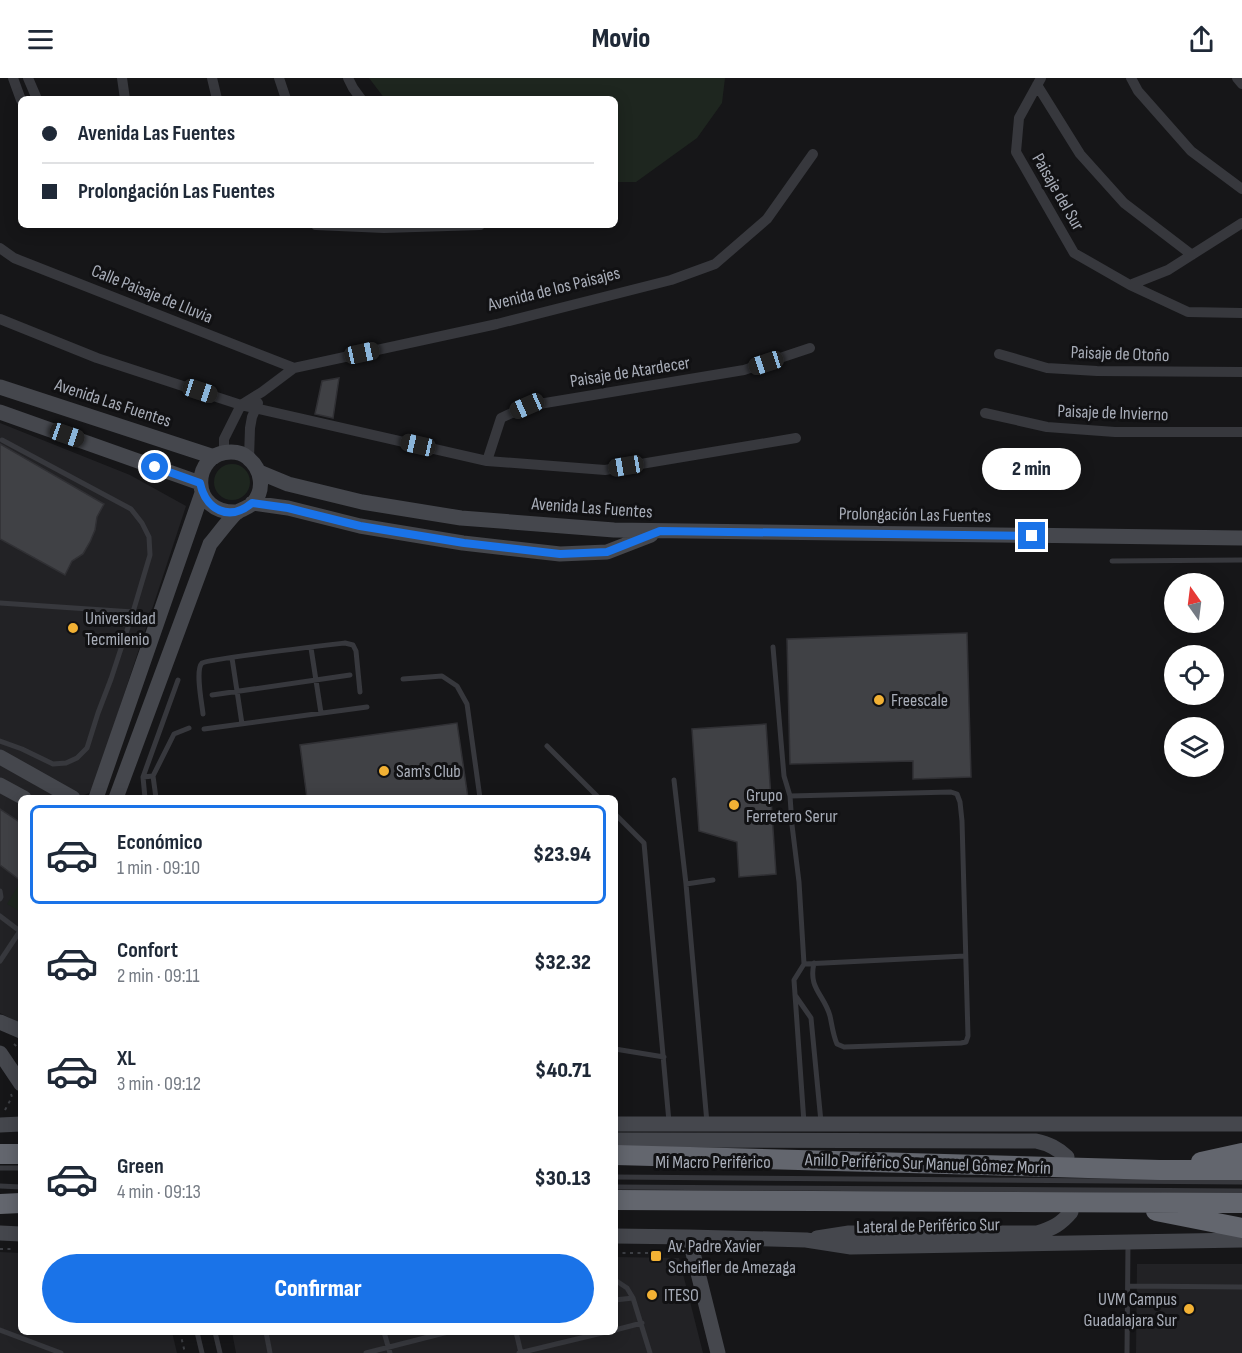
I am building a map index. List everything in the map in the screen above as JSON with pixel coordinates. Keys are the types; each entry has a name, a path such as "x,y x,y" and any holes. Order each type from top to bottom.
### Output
{"highway":[{"path":"1160,1170 1242,1153"},
{"path":"0,1154 18,1154"},
{"name":"Anillo Periférico Sur Manuel Gómez Morín","path":"618,1155 1160,1170 1242,1170"},
{"path":"0,1198 18,1198"},
{"name":"Anillo Periférico Sur Manuel Gómez Morín","path":"618,1200 1242,1203"},
{"path":"1109,1202 1242,1228"},
{"path":"0,1204 18,1203"}],"street":[{"path":"13,78 20,96"},
{"path":"28,78 36,96"},
{"path":"122,78 125,96"},
{"path":"212,78 216,96"},
{"path":"279,78 285,96"},
{"path":"348,78 359,96"},
{"path":"1131,78 1138,91 1191,152 1242,189"},
{"path":"1237,78 1242,84"},
{"path":"1039,82 1080,154 1124,203 1192,255"},
{"name":"Paisaje del Sur","path":"1039,82 1019,118 1016,152 1074,253 1130,285 1188,312 1242,313"},
{"name":"Avenida de los Paisajes","path":"241,405 294,368 509,321 671,280 715,264 767,219 813,154"},
{"path":"1130,285 1168,270 1242,223"},
{"name":"Calle Paisaje de Lluvia","path":"0,248 14,258 294,368"},
{"path":"0,319 97,358 241,405 487,461 605,470 796,438"},
{"name":"Paisaje de Atardecer","path":"487,461 501,418 527,406 744,370 810,348"},
{"name":"Paisaje de Otoño","path":"999,354 1047,368 1097,371 1242,372"},
{"name":"Avenida Las Fuentes","path":"0,387 219,455"},
{"path":"249,458 252,417 262,392"},
{"path":"219,455 224,439 241,405"},
{"path":"0,412 201,488 206,501 220,511 229,513 246,509 259,494 261,483 259,472 249,458 233,452 219,455 204,467 201,488 97,795"},
{"name":"Paisaje de Invierno","path":"985,413 1047,427 1115,432 1242,432"},
{"name":"Avenida Las Fuentes","path":"259,472 288,484 362,502 461,518 614,530 660,531"},
{"name":"Avenida Las Fuentes","path":"252,503 288,508 360,526 464,543 560,554 607,552 660,531"},
{"path":"117,795 210,544 237,512"},
{"name":"Prolongación Las Fuentes","path":"660,531 1242,538"},
{"path":"0,757 68,795"},
{"path":"0,785 18,795"},
{"path":"0,1022 18,1030"},
{"path":"0,1053 18,1078"},
{"path":"0,1125 18,1124"},
{"path":"618,1124 1242,1124"},
{"path":"618,1140 1035,1141 1049,1144 1067,1157"},
{"path":"806,1240 849,1233 1037,1233 1063,1223 1071,1212"},
{"path":"0,1233 18,1234"},
{"name":"Lateral de Periférico Sur","path":"618,1236 806,1240 851,1247 1242,1240"},
{"path":"689,1237 718,1353"}],"lane":[{"path":"0,741 54,764 66,763 77,758 87,748 150,555 149,537 131,509 2,440"},
{"path":"1112,561 1242,560"},
{"path":"0,603 133,612"},
{"path":"203,714 198,670 202,663 207,661 345,643 353,645 356,651 360,692"},
{"path":"773,647 784,776 790,796 799,882 804,964 794,980 794,994 804,1124"},
{"path":"311,648 321,713"},
{"path":"232,658 242,724"},
{"path":"212,695 350,675"},
{"path":"403,679 442,676 457,687 467,704 480,795"},
{"path":"145,795 143,777 178,680"},
{"path":"204,729 367,706"},
{"path":"156,795 153,776 174,734 189,728"},
{"path":"547,746 596,795"},
{"path":"143,777 153,776"},
{"path":"674,780 686,884 707,1125"},
{"path":"790,796 951,792 957,794 962,821 968,1036 966,1042 844,1047 837,1044 827,1010 812,980 814,963"},
{"path":"618,817 644,843 670,1124"},
{"path":"686,884 713,880"},
{"path":"0,891 2,897 0,899"},
{"path":"0,916 18,930"},
{"path":"0,961 18,935"},
{"path":"804,964 965,956"},
{"path":"794,994 811,1018 821,1124"},
{"path":"618,1050 664,1058"},
{"path":"0,1168 18,1168"},
{"name":"Mi Macro Periférico","path":"618,1177 1242,1182"},
{"path":"0,1186 18,1187"},
{"name":"Mi Macro Periférico","path":"618,1187 1242,1191"},
{"path":"0,1233 18,1228"},
{"path":"1127,1353 1128,1243"},
{"path":"618,1282 627,1288 633,1298 650,1353"},
{"path":"1128,1286 1242,1287"},
{"path":"618,1300 633,1298"},
{"path":"618,1329 642,1323"},
{"path":"0,1330 61,1353"},
{"path":"198,1335 202,1353"},
{"path":"216,1335 221,1353"},
{"path":"267,1335 270,1353"},
{"path":"385,1335 389,1350"},
{"path":"366,1353 389,1350 438,1335"},
{"path":"517,1335 520,1353 594,1335"}],"path":[{"path":"618,1253 693,1254"},
{"path":"181,1335 185,1353"}],"shaded area":[{"path":"369,78 725,78 722,103 697,138 636,182 618,182 618,96 383,96"},
{"name":"Universidad Tecmilenio","path":"0,423 130,475 186,506 92,792 84,795 18,795 18,1022 0,1013"},
{"path":"232,464 245,469 250,482 245,495 232,500 219,495 214,482 219,469"},
{"path":"18,886 18,910 7,904"},
{"path":"0,1252 18,1253 18,1335 173,1335 177,1353 0,1353"},
{"name":"ITESO","path":"618,1257 679,1258 703,1353 236,1353 233,1335 618,1335"},
{"name":"UVM Campus Guadalajara Sur","path":"1137,1264 1242,1264 1242,1353 1136,1353"}],"building":[{"path":"339,378 333,418 315,414 322,381"},
{"path":"0,444 104,504 97,517 90,542 83,554 72,561 65,575 0,539"},
{"name":"Freescale","path":"967,633 971,777 913,779 913,761 790,764 787,639"},
{"name":"Sam's Club","path":"457,723 468,795 307,795 300,745"},
{"name":"Grupo Ferretero Serur","path":"766,724 776,874 739,877 737,842 699,831 692,729"},
{"path":"0,809 18,821 18,879 0,865"}],"place":[{"name":"Universidad Tecmilenio","path":"73,628"},
{"name":"Freescale","path":"879,700"},
{"name":"Sam's Club","path":"384,771"},
{"name":"Grupo Ferretero Serur","path":"734,805"},
{"name":"Av. Padre Xavier Scheifler de Amezaga","path":"656,1256"},
{"name":"ITESO","path":"652,1295"},
{"name":"UVM Campus Guadalajara Sur","path":"1189,1309"}],"route":[{"path":"155,467 200,483 206,501 220,511 229,513 246,509 252,503 288,508 360,526 464,543 560,554 607,552 660,531 1032,536"}]}
